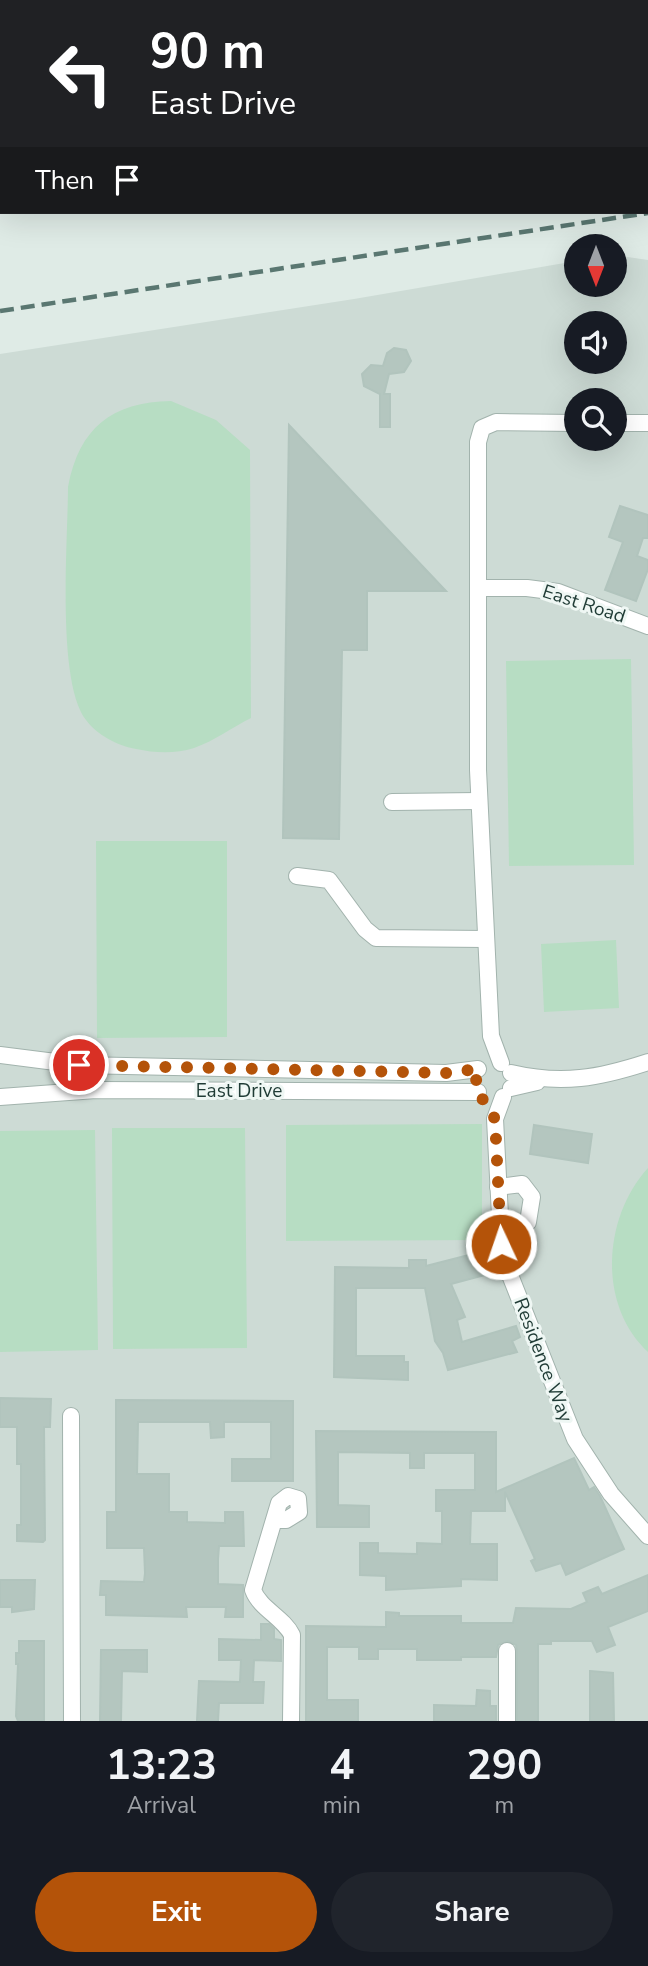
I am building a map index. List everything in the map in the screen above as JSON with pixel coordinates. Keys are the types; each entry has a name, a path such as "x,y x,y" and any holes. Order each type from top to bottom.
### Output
{"street":[{"path":"564,422 496,422 482,428 478,442 479,801 491,1036 507,1080 591,1078 648,1062"},
{"path":"627,423 648,423"},
{"name":"East Road","path":"478,588 527,588 558,592 648,626"},
{"path":"392,802 479,801"},
{"path":"297,876 317,876 329,880 365,929 376,938 486,939"},
{"path":"481,1095 474,1080 491,1036"},
{"name":"East Drive","path":"0,1055 79,1065 446,1073 481,1066 507,1080 494,1100 481,1095 96,1090 0,1097"},
{"name":"Residence Way","path":"507,1080 495,1119 500,1229 506,1265 566,1422 589,1464 648,1536"},
{"name":"Residence Way","path":"481,1095 495,1119"},
{"path":"0,1108 69,1101 265,1102"},
{"path":"498,1186 522,1184 532,1197 528,1222 500,1229"},
{"path":"71,1416 72,1721"},
{"path":"275,1520 268,1533 253,1590 256,1598 286,1625 292,1635 291,1721"},
{"path":"507,1651 507,1721"}],"shaded area":[{"path":"627,257 648,260 648,1721 0,1721 0,354 564,263 564,298 626,298"}],"green space":[{"path":"171,401 216,420 250,450 251,718 201,745 187,750 165,752 122,745 102,735 86,720 77,701 71,675 67,643 66,574 68,487 80,449 90,434 115,413 150,403"},
{"path":"631,659 634,865 509,866 506,661"},
{"path":"96,841 227,841 227,1037 97,1038"},
{"path":"616,940 619,1008 544,1012 541,944"},
{"path":"482,1124 482,1240 286,1241 286,1125"},
{"path":"112,1128 245,1128 247,1348 113,1349"},
{"path":"95,1130 98,1350 0,1352 0,1131"},
{"path":"648,1168 648,1352 632,1333 620,1310 612,1261 615,1235 622,1211 633,1188"}],"building":[{"path":"394,348 406,350 411,361 404,372 389,374 384,394 390,394 390,427 380,427 380,394 364,386 362,374 371,365 383,366 387,353"},
{"path":"289,425 446,591 367,591 367,650 342,650 339,839 283,838"},
{"path":"620,506 648,515 648,538 643,538 637,556 648,560 648,569 636,601 605,590 623,542 609,537"},
{"path":"534,1125 592,1134 588,1163 530,1154"},
{"path":"473,1254 479,1266 488,1261 492,1273 451,1284 465,1317 457,1320 462,1342 516,1326 520,1337 512,1341 517,1352 448,1370 443,1353 435,1341 425,1288 356,1288 356,1356 404,1356 404,1362 408,1362 408,1380 334,1377 335,1267 409,1268 409,1260 426,1260 426,1266"},
{"path":"0,1398 51,1399 50,1427 44,1427 43,1542 17,1541 17,1525 21,1525 21,1464 17,1464 17,1427 0,1427"},
{"path":"116,1400 293,1401 293,1481 232,1481 232,1459 271,1459 271,1422 224,1422 224,1437 211,1438 210,1422 138,1422 137,1474 169,1474 169,1512 187,1512 187,1522 225,1523 225,1512 243,1512 244,1546 219,1546 218,1584 243,1585 243,1617 225,1617 226,1607 186,1607 187,1617 106,1615 106,1595 100,1595 101,1581 144,1582 145,1573 144,1548 107,1548 107,1512 116,1512"},
{"path":"316,1431 496,1432 496,1492 574,1458 589,1490 594,1487 600,1496 624,1549 566,1575 561,1563 536,1571 531,1561 535,1559 505,1492 505,1511 471,1511 470,1544 497,1544 497,1580 461,1579 461,1586 386,1590 386,1576 360,1575 360,1543 378,1543 378,1553 417,1554 417,1543 442,1544 442,1511 436,1511 436,1490 475,1490 475,1453 424,1453 424,1468 410,1468 410,1453 338,1452 338,1505 369,1506 369,1527 317,1527"},
{"path":"648,1575 648,1611 608,1627 615,1645 597,1652 592,1641 551,1641 551,1644 538,1644 538,1721 517,1721 517,1651 516,1645 508,1641 498,1645 496,1657 461,1657 461,1660 417,1660 417,1649 378,1649 378,1659 359,1659 359,1647 327,1647 327,1700 358,1700 358,1721 306,1721 306,1626 386,1627 386,1612 399,1613 399,1616 461,1616 461,1623 513,1623 516,1608 571,1609 587,1602 583,1593 598,1587 602,1594"},
{"path":"0,1580 35,1580 34,1609 12,1612 12,1607 0,1607"},
{"path":"261,1624 269,1624 274,1629 274,1639 281,1640 281,1661 254,1660 253,1682 264,1682 263,1703 219,1703 218,1721 197,1721 199,1681 240,1682 241,1660 219,1660 219,1639 261,1640"},
{"path":"19,1641 44,1641 44,1721 18,1721 16,1716 16,1653 19,1653"},
{"path":"101,1650 147,1650 147,1672 122,1671 121,1721 100,1721"},
{"path":"590,1671 613,1673 614,1721 590,1721"},
{"path":"477,1690 490,1691 490,1706 496,1706 496,1721 434,1721 434,1705 476,1706"}],"railway":[{"path":"0,311 641,214"}],"route":[{"path":"79,1065 446,1073 478,1069 474,1080 475,1087 484,1097 495,1119 501,1244"}]}
